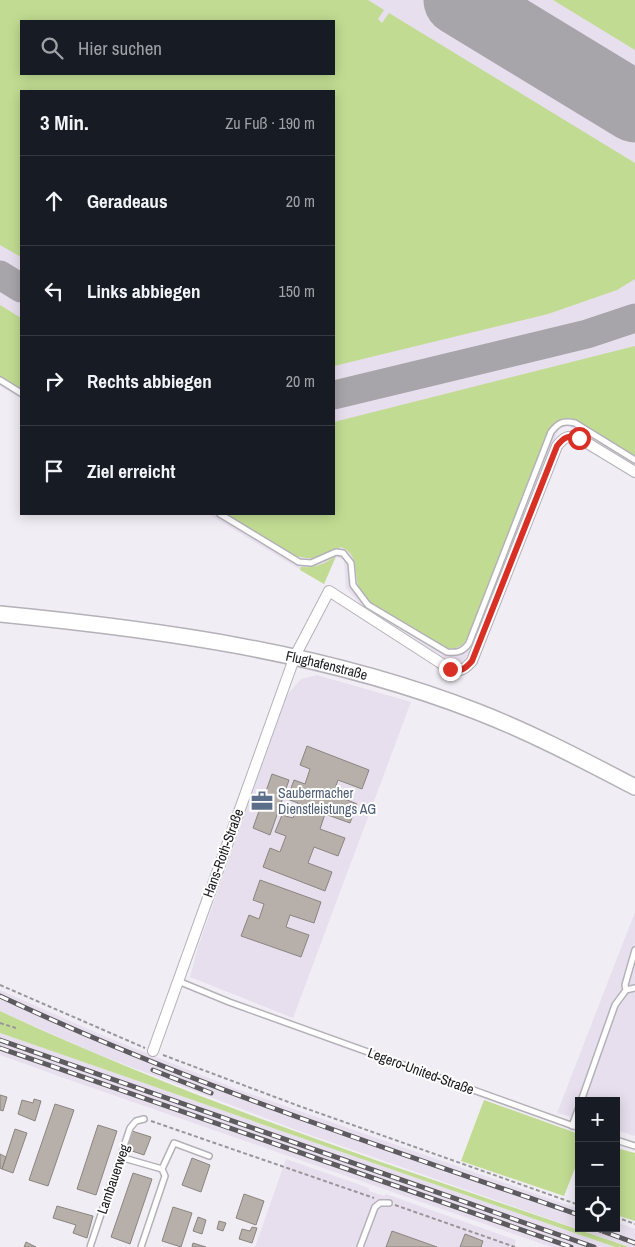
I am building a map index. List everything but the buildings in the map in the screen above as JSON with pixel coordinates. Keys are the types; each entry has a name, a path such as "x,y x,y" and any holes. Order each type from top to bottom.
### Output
{"main road":[{"name":"Flughafenstraße","path":"0,614 159,631 295,656 385,681 477,711 559,748 635,787"}],"street":[{"name":"Hans-Roth-Straße","path":"153,1051 295,656 329,591 450,669 458,671 465,669 472,661 557,446 563,438 570,436 579,438 635,472"}],"lane":[{"path":"0,380 20,392"},
{"path":"222,515 299,562 311,564 336,552 352,563 354,585 368,605 447,652 457,652 464,650 469,643 551,432 557,424 565,421 574,423 635,460"},
{"path":"626,990 625,985 635,950"},
{"name":"Legero-United-Straße","path":"177,981 262,1014 575,1127"},
{"path":"582,1097 615,1005 626,990 635,988"},
{"path":"572,1126 575,1118"},
{"name":"Lambauerweg","path":"90,1247 133,1124 144,1119"},
{"path":"620,1141 635,1146"},
{"path":"141,1247 165,1176 162,1169 174,1143 208,1156"},
{"path":"120,1158 162,1169"},
{"path":"360,1247 375,1207 380,1203 389,1203"}],"path":[{"path":"0,985 153,1051 299,1106 575,1204"},
{"path":"0,1023 16,1028"},
{"path":"144,1119 217,1142 515,1247"},
{"path":"620,1218 635,1224"}],"shaded area":[{"path":"0,0 635,0 635,466 573,428 567,426 559,429 471,652 464,660 459,663 445,658 360,604 346,588 344,560 336,557 324,584 210,515 335,515 335,90 20,90 20,398 0,386"},
{"path":"317,675 411,702 293,1018 190,977 198,947 287,695 301,679"},
{"path":"635,912 635,1136 620,1131 620,1097 575,1097 575,1118 557,1113"},
{"path":"0,990 104,1036 234,1088 575,1208 575,1228 299,1131 97,1054 0,1011"},
{"path":"0,1033 615,1247 551,1247 64,1078 0,1055"},
{"path":"286,1159 369,1188 369,1191 384,1196 386,1194 516,1240 514,1247 255,1247"},
{"path":"620,1223 635,1229 635,1247 629,1247 586,1232 620,1232"}],"green space":[{"path":"0,0 368,0 384,10 378,19 382,23 389,13 635,163 635,279 617,290 548,314 335,366 335,90 20,90 20,256 0,245"},
{"path":"553,0 635,0 635,50"},
{"path":"0,305 20,317 20,389 0,378"},
{"path":"635,346 635,456 574,419 560,419 550,428 469,635 463,644 456,648 448,649 368,601 359,588 355,564 347,550 341,547 314,559 294,556 226,515 335,515 335,422"},
{"path":"336,556 324,584 300,570 301,567 320,565"},
{"path":"0,1011 154,1078 233,1108 575,1228 575,1232 585,1232 629,1247 615,1247 0,1033"},
{"path":"484,1100 575,1133 575,1168 564,1196 461,1161"},
{"path":"620,1149 635,1153 635,1221 620,1216"}],"taxiway":[{"path":"0,275 20,287"},
{"path":"335,395 587,334 635,318"}],"runway":[{"path":"459,0 635,107"}],"railway":[{"path":"0,996 142,1058 214,1086 359,1139 575,1214"},
{"path":"0,1040 594,1247"},
{"path":"0,1048 571,1247"},
{"path":"153,1070 211,1093"},
{"path":"605,1232 635,1243"}],"place":[{"name":"Saubermacher Dienstleistungs AG","path":"262,801"}],"route":[{"path":"450,669 458,671 465,669 472,661 557,446 563,438 570,436 579,438"}]}
